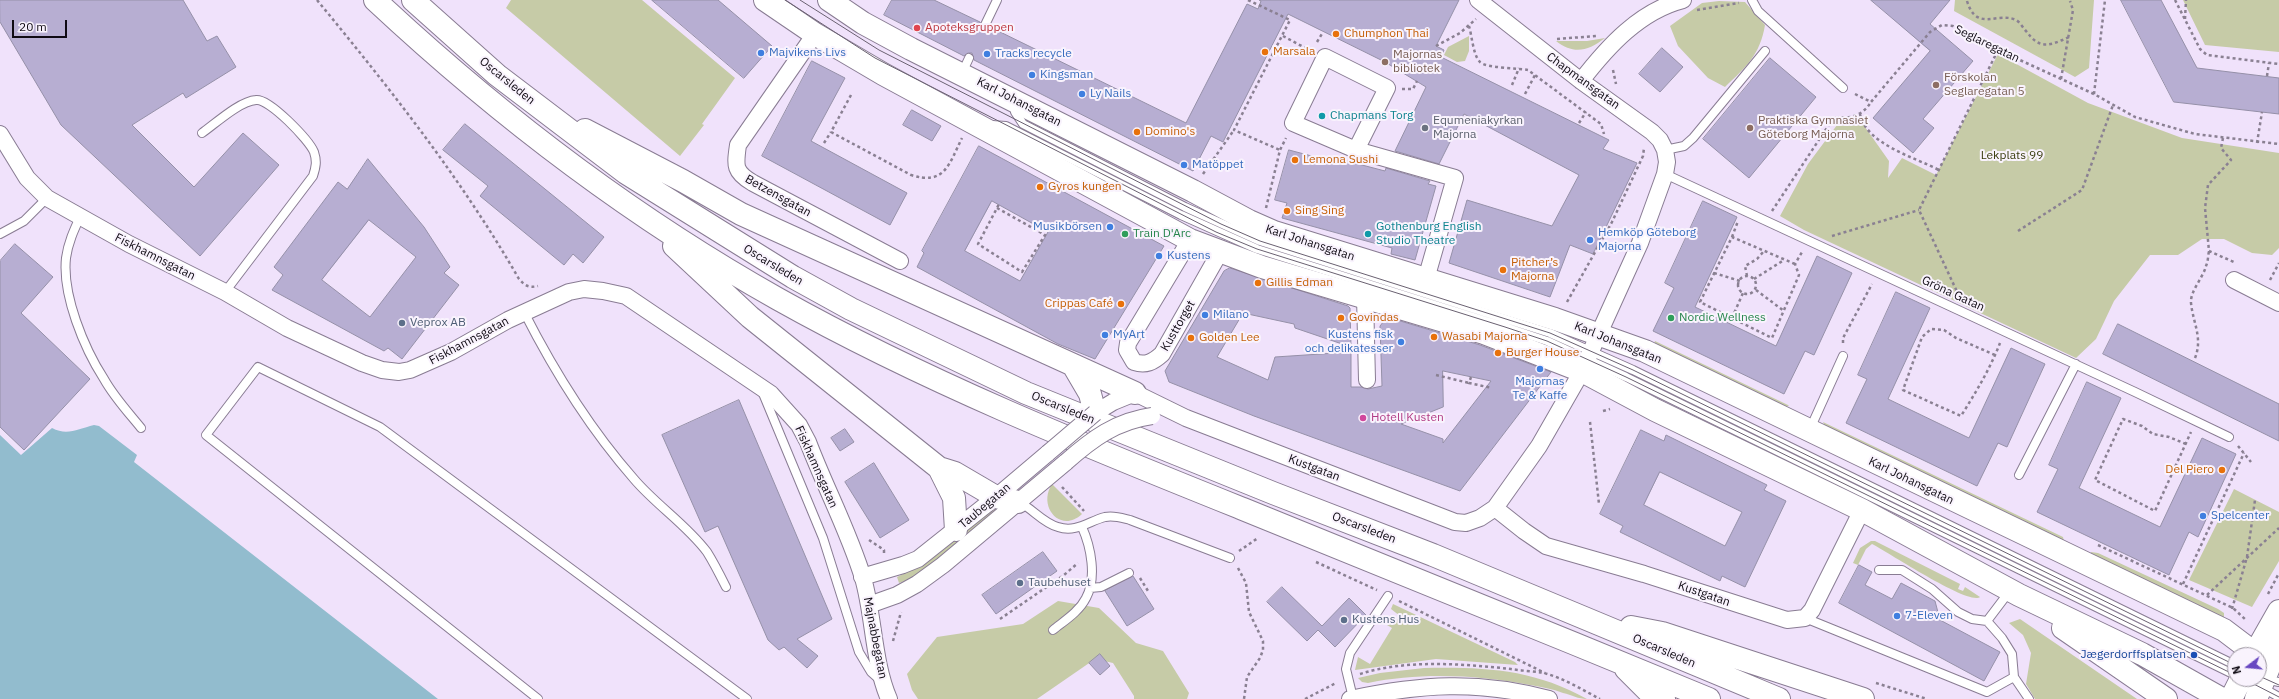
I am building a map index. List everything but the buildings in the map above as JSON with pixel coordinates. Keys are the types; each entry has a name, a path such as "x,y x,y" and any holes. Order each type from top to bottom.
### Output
{"main road":[{"name":"Oscarsleden","path":"375,0 478,92 568,162 635,209 774,297 826,325 941,381 1020,417 1151,472 1709,699"},
{"name":"Oscarsleden","path":"413,0 497,75 626,173 787,274 851,309 1026,393 1273,493 1433,555 1590,619 1779,699"},
{"name":"Karl Johansgatan","path":"765,0 815,34 974,129 1190,240 1262,267 1364,296 1484,333 1590,354 1645,352 2224,630 2238,647"},
{"name":"Karl Johansgatan","path":"840,3 911,49 965,66 1012,99 1249,221 1274,232 1555,319 1590,354 1655,410 1862,510 2014,592 2142,654 2222,699"},
{"path":"541,109 683,180 741,214 1073,365 1126,396"},
{"path":"635,209 750,317 939,468 954,473 996,497 1018,502"},
{"path":"1073,365 1086,386 1095,413"},
{"path":"939,468 954,498 956,530"},
{"name":"Karl Johansgatan","path":"2014,592 2046,617 2166,699"},
{"path":"2267,649 2279,611"},
{"path":"1590,619 1662,632 1863,699"},
{"path":"2267,662 2279,643"},
{"path":"1618,661 1650,692 1664,699"},
{"path":"2231,699 2244,687"}],"street":[{"name":"Chapmansgatan","path":"1478,0 1652,132 1660,140 1665,150"},
{"path":"1582,80 1594,64 1626,30 1649,14 1671,3 1686,6"},
{"name":"Betzensgatan","path":"815,34 738,145 735,164 742,176 753,183 900,261"},
{"path":"1356,150 1387,88 1324,57 1293,123 1356,150 1455,178 1426,279"},
{"name":"Fiskhamnsgatan","path":"0,134 27,178 47,198 80,217 225,292 287,328 362,363 382,370 399,372 426,364 524,312 569,292 584,289 626,296 759,385 787,410 802,431 862,577"},
{"path":"1665,150 1667,162 1665,174"},
{"name":"Kustgatan","path":"1126,396 1455,522 1466,522 1480,518 1495,508 1539,446 1590,354 1642,236 1665,174"},
{"name":"Kusttorget","path":"1190,240 1128,343 1127,350 1134,362 1141,364 1149,363 1162,354 1220,252"},
{"path":"2234,280 2279,303"},
{"path":"1364,296 1367,380"},
{"name":"Taubegatan","path":"862,577 904,565 918,559 956,530 1095,413 1126,396"},
{"path":"1089,442 1095,427 1095,413"},
{"name":"Taubegatan","path":"870,605 897,595 917,584 1089,442 1116,425 1133,419 1152,416 1186,418"},
{"name":"Kustgatan","path":"1495,508 1546,546 1644,574 1768,615 1787,620 1805,618"},
{"path":"1805,618 1812,610 1862,510"},
{"name":"Majnabbegatan","path":"862,577 870,605 883,683 888,699"},
{"path":"1351,699 1410,688 1472,686 1522,692 1549,699"}],"lane":[{"path":"985,25 997,0"},
{"path":"1752,1 1758,11 1843,88"},
{"path":"1665,150 1684,146 1693,138 1765,51"},
{"path":"1012,99 1015,112 1023,124 1221,224 1260,241 1550,333 2227,671"},
{"path":"202,133 244,103 257,100 267,102 309,143 317,164 313,176 225,292"},
{"path":"974,129 993,125 1006,126 1180,215 1257,249 1590,354 2227,661"},
{"name":"Gröna Gatan","path":"1665,174 1878,272 1969,316 2076,364 2229,437"},
{"path":"0,234 24,221 47,198"},
{"path":"80,217 69,240 66,258 66,281 73,310 103,379 117,400 141,428"},
{"path":"524,312 538,339 607,447 651,499 688,531 707,552 726,587"},
{"path":"1808,431 1842,356"},
{"path":"2019,475 2076,364"},
{"path":"538,699 206,434 258,367 380,427 747,699"},
{"path":"759,385 823,538 859,652 871,672 883,683"},
{"name":"Taubegatan","path":"1018,502 1029,508 1049,524 1067,529 1082,527 1106,517 1114,516 1130,520 1230,558"},
{"path":"1053,630 1082,604 1090,588 1090,552 1082,527"},
{"path":"1879,570 1902,570 1927,585 1958,612 1972,619 1987,621 2002,638 2012,654 2014,676 2030,699"},
{"path":"1090,588 1101,587 1129,573"},
{"path":"1987,621 2014,592"},
{"path":"1351,699 1346,669 1350,653 1388,596"},
{"path":"1805,618 1987,692 2014,676"},
{"path":"2267,683 2279,697"}],"path":[{"path":"1200,178 1234,130 1290,20 1248,0"},
{"path":"2094,94 2105,0"},
{"path":"2175,0 2200,50 2207,55 2279,64"},
{"path":"2185,19 2186,0"},
{"path":"1686,6 1752,1"},
{"path":"1967,1 1970,9 1981,19 1988,20 2010,18 2018,20 2033,40 2042,45 2049,45 2069,37"},
{"path":"2061,79 2073,10 2070,1"},
{"path":"1436,46 1469,26 1476,19 1482,23"},
{"name":"Seglaregatan","path":"1860,114 1865,112 1871,102 1930,32 1942,25 1953,26 1998,50 2094,94 2135,117 2170,128 2223,138 2257,143 2279,144"},
{"path":"1469,26 1479,61 1486,66 1528,70 1601,124 1604,134"},
{"path":"1283,36 1324,57"},
{"path":"1553,39 1576,39 1602,36"},
{"path":"1795,264 1811,241 1920,210 1998,50"},
{"path":"2267,76 2269,63"},
{"path":"1613,65 1613,77 1619,89"},
{"path":"1512,85 1519,68"},
{"path":"1525,94 1535,75"},
{"path":"1413,89 1417,81"},
{"path":"1843,88 1871,102"},
{"path":"824,144 852,95"},
{"path":"2018,231 2082,190 2113,106"},
{"path":"1579,123 1586,112"},
{"path":"2257,143 2262,112"},
{"path":"1768,221 1776,203 1834,116 1851,117 1860,114 1862,124 1872,136 1939,170"},
{"path":"1264,214 1280,150 1293,123"},
{"path":"831,132 911,175 922,179 938,177 946,170 974,129"},
{"path":"1234,130 1280,150"},
{"path":"2194,358 2199,347 2199,337 2191,303 2192,296 2206,266 2209,251 2205,208 2208,185 2231,160 2221,148 2223,138"},
{"path":"1555,319 1591,262 1612,222 1643,156 1644,148 1642,143"},
{"path":"997,208 1045,235 1022,272 978,244 999,204"},
{"path":"1920,210 1969,316"},
{"path":"1737,224 1700,302 1772,338 1799,275 1795,264"},
{"path":"1732,237 1795,264"},
{"path":"1747,276 1746,266 1757,259 1764,251"},
{"path":"2209,251 2235,262"},
{"path":"1754,279 1784,260"},
{"path":"1842,356 1843,338 1878,272"},
{"path":"1714,273 1740,281"},
{"path":"1747,276 1754,279 1757,284 1756,290"},
{"path":"1747,276 1740,281 1738,286 1743,293 1749,294 1756,290"},
{"path":"1756,290 1784,311"},
{"path":"1732,318 1743,293"},
{"path":"1995,355 1956,338 1944,330 1931,329 1922,337 1903,390 1961,416 1982,381 1995,355 2004,331"},
{"path":"1436,375 1492,388"},
{"path":"1469,383 1471,377"},
{"path":"2186,444 2169,437 2153,434 2142,426 2123,419 2095,480 2155,511 2186,444 2195,422"},
{"path":"1590,422 1599,504"},
{"path":"2229,437 2251,462"},
{"path":"2182,584 2244,453"},
{"path":"2233,608 2247,558 2255,500"},
{"path":"2207,595 2279,528"},
{"path":"1000,618 1064,575 1090,552"},
{"path":"1230,558 1246,583 1249,612 1263,642 1263,650 1260,658 1247,677 1244,699"}],"green space":[{"path":"511,0 642,0 735,78 702,124 704,125 680,156 506,8"},
{"path":"1955,0 2094,0 2089,68 2075,77 1954,11"},
{"path":"2183,0 2279,0 2279,52 2205,45"},
{"path":"1719,1 1745,2 1765,25 1760,45 1756,53 1746,67 1725,87 1708,78 1678,46 1670,26 1702,3"},
{"path":"1469,36 1469,51 1465,61 1457,62 1444,55 1448,47"},
{"path":"1605,38 1593,46 1581,50 1569,48 1556,41 1587,41"},
{"name":"Lekplats 99","path":"1998,54 2088,103 2182,138 2279,153 2279,248 2272,255 2252,253 2224,239 2202,239 2178,255 2150,255 2114,301 2096,339 2076,358 1804,230 1780,216 1808,164 1837,125 1862,120 1865,127 1889,161 1888,178 1902,158 1936,175"},
{"path":"1655,341 1789,406 1781,407 1652,350"},
{"path":"1823,422 2063,537 2065,546 1826,429"},
{"path":"1052,484 1082,514 1074,519 1066,521 1059,519 1054,515 1049,509 1047,501 1048,493"},
{"path":"2234,489 2279,512 2279,561 2252,607 2189,580"},
{"path":"995,505 998,509 950,551 924,571 899,583 897,577 918,567"},
{"path":"1871,541 1875,541 1960,584 1958,589 1963,591 1965,587 1980,597 1973,598 1961,594 1928,577 1872,544 1866,549 1858,565 1853,563 1860,548"},
{"path":"2091,552 2098,553 2218,609 2224,613 2224,623 2090,559"},
{"path":"1058,601 1099,608 1136,643 1163,651 1189,693 1187,699 1134,699 1134,696 1113,663 1095,659 1037,699 918,699 912,690 907,674 937,637 1023,624"},
{"path":"1393,604 1515,662 1518,665 1436,659 1355,670 1358,657 1370,664 1392,628 1382,622 1385,618 1394,624 1400,616 1391,609"},
{"path":"2020,619 2137,699 2035,699 2026,684 2031,653 2023,635 2009,623"},
{"path":"1424,668 1468,668 1508,672 1547,681 1587,699 1578,698 1543,687 1470,677 1408,677 1368,683 1362,682 1358,678 1380,673"}],"water":[{"path":"94,425 99,426 137,455 134,462 438,699 0,699 0,435 21,455 52,428 68,432"}],"tram line":[{"path":"785,0 875,58 1216,232 1257,249 1547,341 1626,377 2227,671"},
{"path":"800,0 879,50 1221,224 1260,241 1550,333 1633,370 2227,661"},
{"path":"2267,680 2279,685"},
{"path":"2260,687 2279,697"}],"place":[{"name":"Apoteksgruppen","path":"917,28"},
{"name":"Chumphon Thai","path":"1336,34"},
{"name":"Marsala","path":"1265,52"},
{"name":"Majvikens Livs","path":"761,53"},
{"name":"Tracks recycle","path":"987,54"},
{"name":"Majornas bibliotek","path":"1385,62"},
{"name":"Kingsman","path":"1032,75"},
{"name":"Förskolan Seglaregatan 5","path":"1936,85"},
{"name":"Ly Nails","path":"1082,94"},
{"name":"Chapmans Torg","path":"1322,116"},
{"name":"Equmeniakyrkan Majorna","path":"1425,128"},
{"name":"Praktiska Gymnasiet Göteborg Majorna","path":"1750,128"},
{"name":"Domino's","path":"1137,132"},
{"name":"Lemona Sushi","path":"1295,160"},
{"name":"Matöppet","path":"1184,165"},
{"name":"Gyros kungen","path":"1040,187"},
{"name":"Sing Sing","path":"1287,211"},
{"name":"Musikbörsen","path":"1110,227"},
{"name":"Train D'Arc","path":"1125,234"},
{"name":"Gothenburg English Studio Theatre","path":"1368,234"},
{"name":"Hemköp Göteborg Majorna","path":"1590,240"},
{"name":"Kustens","path":"1159,256"},
{"name":"Pitcher’s Majorna","path":"1503,270"},
{"name":"Gillis Edman","path":"1258,283"},
{"name":"Crippas Café","path":"1121,304"},
{"name":"Milano","path":"1205,315"},
{"name":"Govindas","path":"1341,318"},
{"name":"Nordic Wellness","path":"1671,318"},
{"name":"Veprox AB","path":"402,323"},
{"name":"MyArt","path":"1105,335"},
{"name":"Wasabi Majorna","path":"1434,337"},
{"name":"Golden Lee","path":"1191,338"},
{"name":"Kustens fisk och delikatesser","path":"1401,342"},
{"name":"Burger House","path":"1498,353"},
{"name":"Majornas Te & Kaffe","path":"1540,369"},
{"name":"Hotell Kusten","path":"1363,418"},
{"name":"Del Piero","path":"2222,470"},
{"name":"Spelcenter","path":"2203,516"},
{"name":"Taubehuset","path":"1020,583"},
{"name":"7-Eleven","path":"1897,616"},
{"name":"Kustens Hus","path":"1344,620"},
{"name":"Jægerdorffsplatsen","path":"2194,655"}]}
